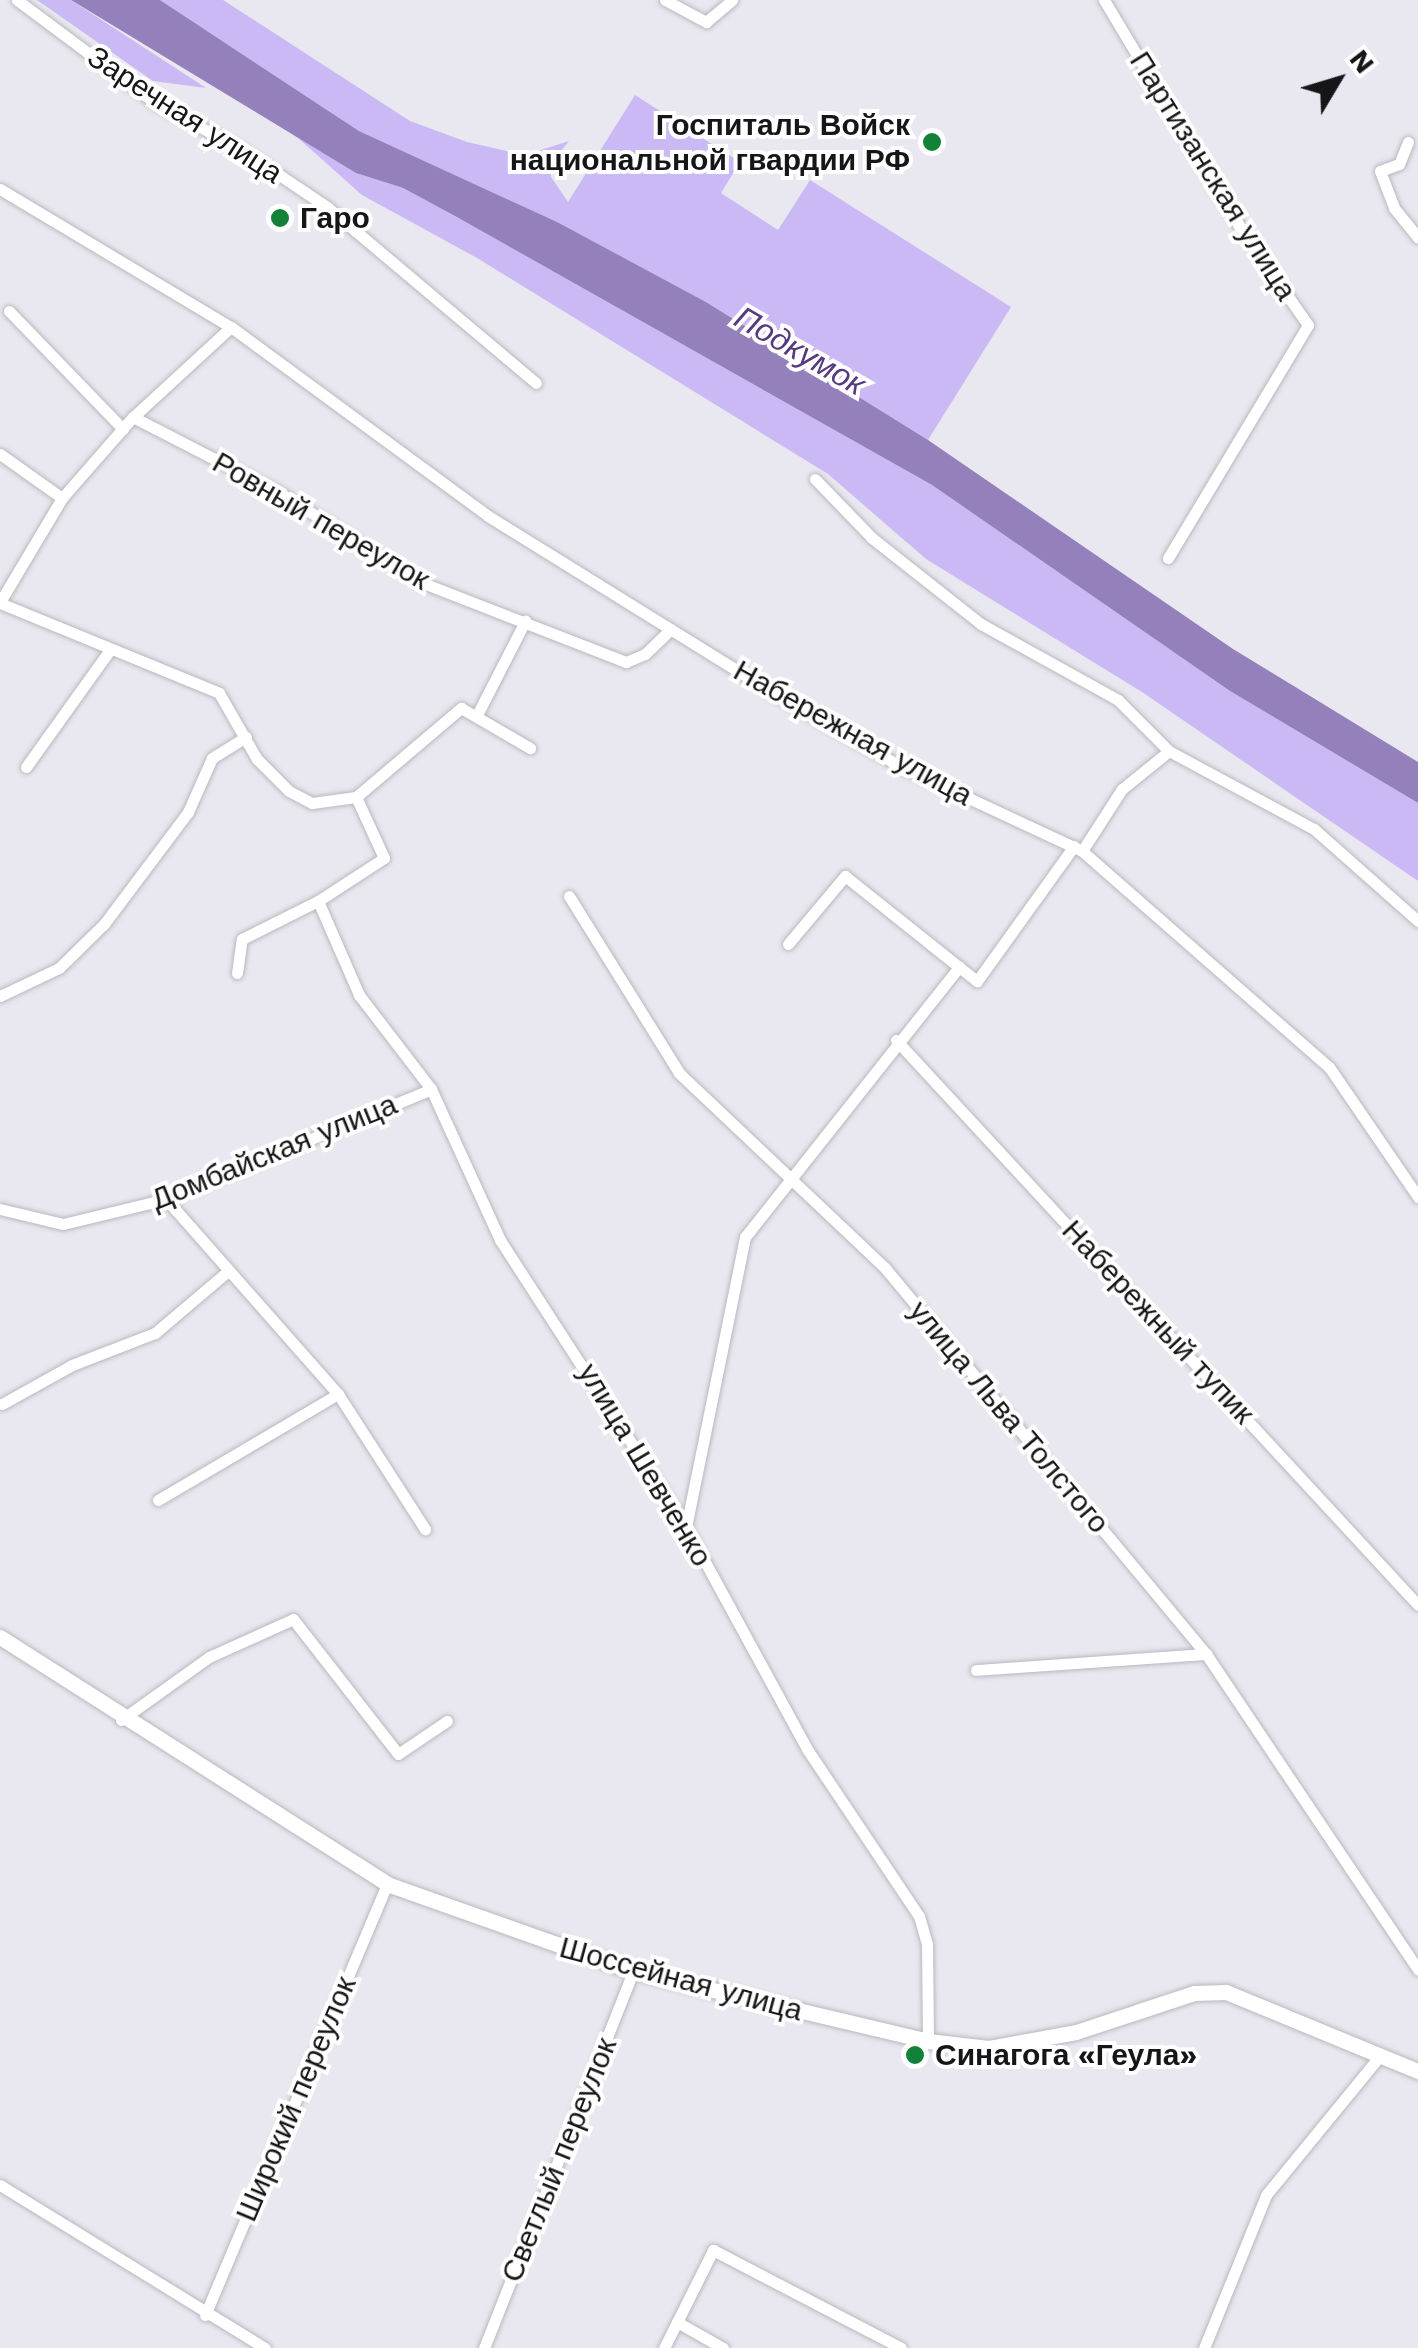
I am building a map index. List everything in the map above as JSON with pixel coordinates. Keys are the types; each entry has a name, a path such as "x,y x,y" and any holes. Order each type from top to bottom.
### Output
{"main road":[{"name":"Шоссейная улица","path":"0,1637 121,1720 387,1884 633,1971 928,2041 990,2048 1028,2043 1194,1992 1226,1992 1418,2071"}],"street":[{"name":"Заречная улица","path":"17,0 155,103 241,149 326,207 536,383"},
{"path":"664,0 706,22 715,6 732,0"},
{"name":"Партизанская улица","path":"1104,0 1238,224 1308,325 1168,558"},
{"path":"1408,142 1399,164 1380,171 1394,208 1418,238"},
{"name":"Набережная улица","path":"0,189 230,328 488,516 671,629 900,766 1078,848 1329,1066 1418,1197"},
{"path":"9,310 122,429"},
{"path":"230,328 133,417 62,498 0,603 219,694 256,759 289,792 312,803 356,797 462,708 530,748"},
{"name":"Ровный переулок","path":"133,417 280,493 422,583 626,662 646,654 671,629"},
{"path":"0,454 62,498"},
{"path":"816,480 872,538 981,624 1118,700 1169,751 1314,829 1418,920"},
{"path":"477,714 525,621"},
{"path":"26,768 110,651"},
{"path":"0,996 59,968 104,924 188,812 212,758 246,737"},
{"path":"788,944 845,876 978,981 1122,789 1169,751"},
{"path":"236,973 242,939 318,901 384,858 356,797"},
{"name":"улица Льва Толстого","path":"568,896 678,1073 789,1173 885,1268 1206,1654 1418,1969"},
{"name":"улица Шевченко","path":"318,901 360,995 431,1089 500,1240 686,1527 807,1749 919,1916 927,1944 928,2041"},
{"path":"686,1527 745,1237 789,1173 960,967"},
{"name":"Набережный тупик","path":"896,1040 1418,1605"},
{"name":"Домбайская улица","path":"0,1210 62,1224 166,1199 431,1089"},
{"path":"166,1199 338,1394 425,1529"},
{"path":"2,1404 72,1364 155,1333 227,1272"},
{"path":"158,1500 338,1394"},
{"path":"121,1720 209,1657 293,1619 398,1754 447,1722"},
{"path":"976,1670 1206,1654"},
{"name":"Широкий переулок","path":"205,2315 387,1884"},
{"name":"Светлый переулок","path":"484,2348 633,1971"},
{"path":"1204,2348 1266,2195 1379,2057"},
{"path":"0,2185 205,2315 265,2348"},
{"path":"664,2348 714,2250 901,2348"},
{"path":"677,2322 723,2348"}],"shaded area":[{"path":"37,0 71,0 206,88 153,81"},
{"name":"Подкумок","path":"71,0 160,0 359,131 557,222 706,302 928,440 1233,649 1418,762 1418,803 1230,691 932,485 455,216 403,188 356,173"},
{"path":"160,0 223,0 410,121 467,142 525,155 569,141 551,163 551,177 568,202 635,95 740,162 721,193 778,230 810,180 1011,307 928,440 706,302 556,222 359,131"},
{"path":"289,130 356,173 403,188 455,216 932,485 1230,691 1418,803 1418,881 1142,692 926,559 828,474 477,258 362,195"}],"place":[{"name":"Госпиталь Войск национальной гвардии РФ","path":"932,142"},
{"name":"Гаро","path":"280,218"},
{"name":"Синагога «Геула»","path":"915,2055"}]}
